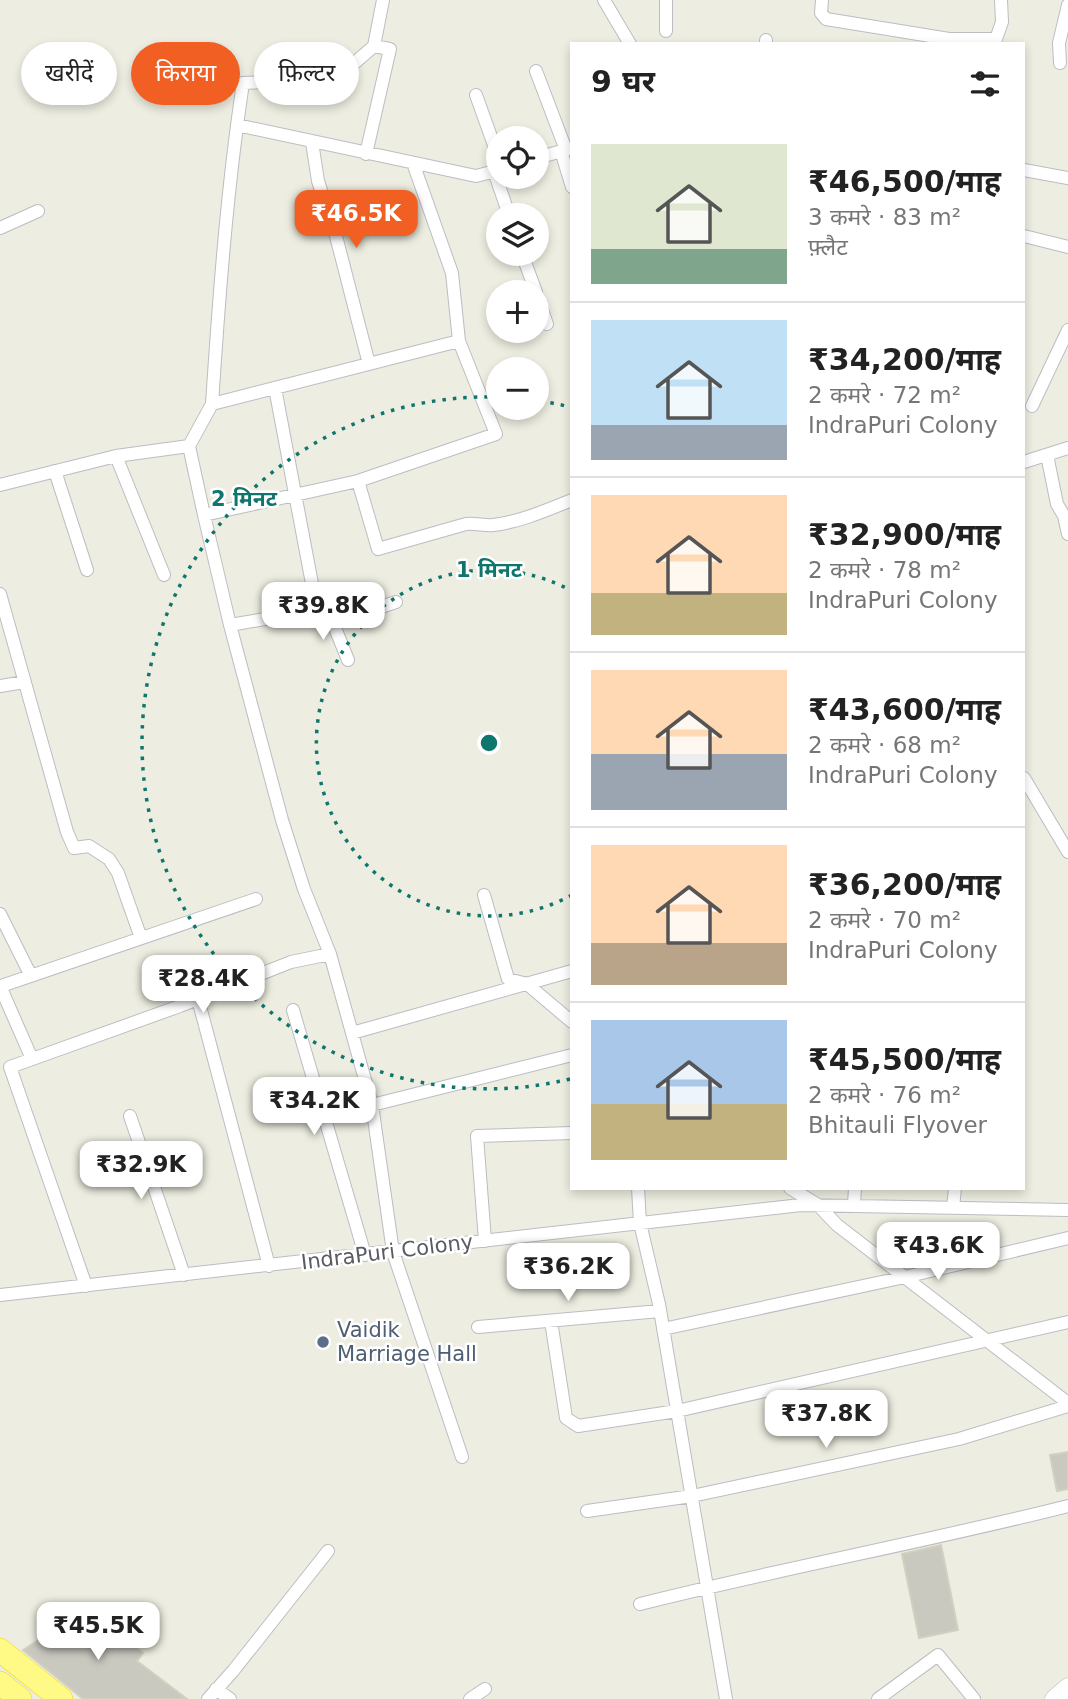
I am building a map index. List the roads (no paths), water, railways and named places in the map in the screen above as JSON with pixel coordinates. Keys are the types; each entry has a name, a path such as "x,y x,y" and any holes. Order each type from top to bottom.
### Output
{"highway":[{"path":"0,1650 61,1699"},
{"path":"0,1683 20,1699"}],"street":[{"path":"383,0 374,46 343,73 287,81 243,83 217,320 212,404 190,446 230,625 282,820 304,889 330,954 372,1105 393,1252 462,1457"},
{"path":"604,0 629,42"},
{"path":"666,0 666,31"},
{"path":"822,0 821,13 826,19 950,39 996,39 1002,22 1002,0"},
{"path":"1060,63 1059,43 1068,5"},
{"path":"366,153 390,49 374,46"},
{"path":"536,71 567,149 570,172"},
{"path":"476,95 486,129"},
{"path":"237,125 476,176 486,172"},
{"path":"312,142 318,181 336,236 369,364"},
{"path":"549,154 567,149"},
{"path":"204,515 358,481 496,434 459,341 452,273 413,163"},
{"path":"1025,170 1068,177"},
{"path":"0,228 38,211"},
{"path":"1025,236 1068,247"},
{"path":"1032,406 1068,330"},
{"path":"212,404 459,341"},
{"path":"275,388 317,610 333,623 348,660"},
{"path":"0,485 116,456 190,446"},
{"path":"1025,462 1068,448"},
{"path":"1046,455 1057,504 1064,516 1068,534"},
{"path":"116,456 164,575"},
{"path":"55,471 87,570"},
{"path":"358,481 378,549 466,524 491,526 537,514 570,501"},
{"path":"0,594 67,832 74,848 89,846 108,859 118,873 141,938"},
{"path":"333,623 397,602"},
{"path":"230,625 317,610"},
{"path":"0,686 24,682"},
{"path":"1025,780 1068,852"},
{"path":"484,895 508,979 527,985 570,1020"},
{"path":"33,1059 0,986 256,899"},
{"path":"0,914 31,976"},
{"path":"86,1286 5,1068 198,999 291,962 330,954"},
{"path":"352,1033 570,972"},
{"path":"198,999 269,1266"},
{"path":"293,1010 366,1255"},
{"path":"372,1105 570,1056"},
{"path":"130,1116 184,1275"},
{"path":"485,1241 477,1136 570,1133"},
{"path":"638,1190 640,1223 660,1311 726,1699"},
{"path":"793,1190 818,1205 837,1225 1068,1405"},
{"path":"854,1205 856,1190"},
{"path":"953,1207 955,1190"},
{"name":"IndraPuri Colony","path":"0,1295 818,1205 1068,1210"},
{"path":"663,1329 905,1277 1068,1238"},
{"path":"478,1327 660,1311"},
{"path":"551,1321 566,1418 578,1426 677,1411 1068,1322"},
{"path":"587,1511 692,1496 959,1439 1068,1405"},
{"path":"640,1604 707,1587 966,1532 1068,1506"},
{"path":"230,1699 212,1694 328,1551"},
{"path":"878,1699 938,1655 974,1699"},
{"path":"1054,1699 1068,1687"},
{"path":"470,1699 485,1689"}],"place":[{"name":"Vaidik Marriage Hall","path":"323,1342"}]}
